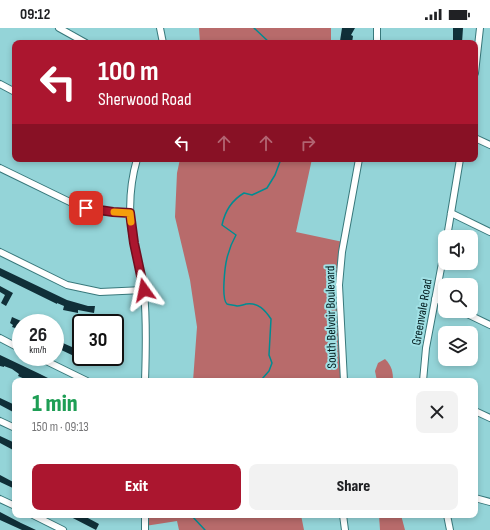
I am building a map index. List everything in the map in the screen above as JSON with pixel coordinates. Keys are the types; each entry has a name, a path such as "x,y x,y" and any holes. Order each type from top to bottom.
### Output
{"street":[{"path":"59,28 81,40"},
{"path":"160,28 162,40"},
{"path":"377,28 378,40"},
{"path":"478,46 480,28"},
{"path":"0,84 12,90"},
{"path":"478,139 490,145"},
{"path":"136,162 132,180 130,213 133,237 144,290 146,332 145,378"},
{"name":"South Belvoir Boulevard","path":"344,378 339,285 342,252 358,162"},
{"path":"448,230 460,162"},
{"path":"0,168 74,204 98,211 130,213"},
{"path":"451,213 490,232"},
{"path":"0,252 67,285 100,292 144,290"},
{"name":"Greenvale Road","path":"423,378 426,348 441,270"},
{"path":"476,318 490,325"},
{"path":"0,338 12,344"},
{"path":"56,366 80,378"},
{"path":"478,412 490,418"},
{"path":"0,421 12,427"},
{"path":"0,499 12,505"},
{"path":"478,499 490,502"},
{"path":"38,518 63,530"},
{"path":"145,518 145,530"},
{"path":"343,518 345,530"},
{"path":"448,518 450,530"}],"shaded area":[{"path":"199,28 331,28 331,40 200,40"},
{"path":"179,162 311,162 296,232 343,242 339,285 344,378 193,378 197,327 190,280 175,217 177,173"},
{"path":"385,359 392,369 393,378 376,378 375,371 378,363"},
{"path":"145,518 302,518 304,530 179,530 177,521 145,526"},
{"path":"379,518 402,518 405,530 380,530"}],"building":[{"path":"342,28 355,28 351,35 353,36 352,40 340,40"},
{"path":"453,28 463,28 462,40 453,40"},
{"path":"0,268 67,300 88,306 95,306 94,313 78,310 78,313 63,310 64,306 0,276"},
{"path":"0,286 13,293 6,306 1,303 5,295 0,292"},
{"path":"64,344 72,347 72,355 64,351"},
{"path":"0,355 12,361 12,366 23,366 48,378 22,378 18,376 19,374 12,369 0,366"},
{"path":"0,398 12,404 12,411 0,405"},
{"path":"0,436 12,442 12,449 0,443"},
{"path":"0,475 12,481 12,488 0,482"},
{"path":"0,512 36,530 22,530 0,520"},
{"path":"73,518 88,518 99,524 96,530"}],"waterway":[{"path":"254,28 267,40"},
{"path":"263,378 269,371 272,363 269,355 271,319 258,305 246,304 237,306 227,304 225,301 224,282 226,262 236,235 222,225 225,215 236,199 244,193 252,195 267,188 275,175 280,162"},
{"path":"194,518 205,530"}],"slow traffic":[{"path":"114,212 130,213 131,222"}],"route":[{"path":"86,208 98,211 130,213 134,243 144,290"}]}
